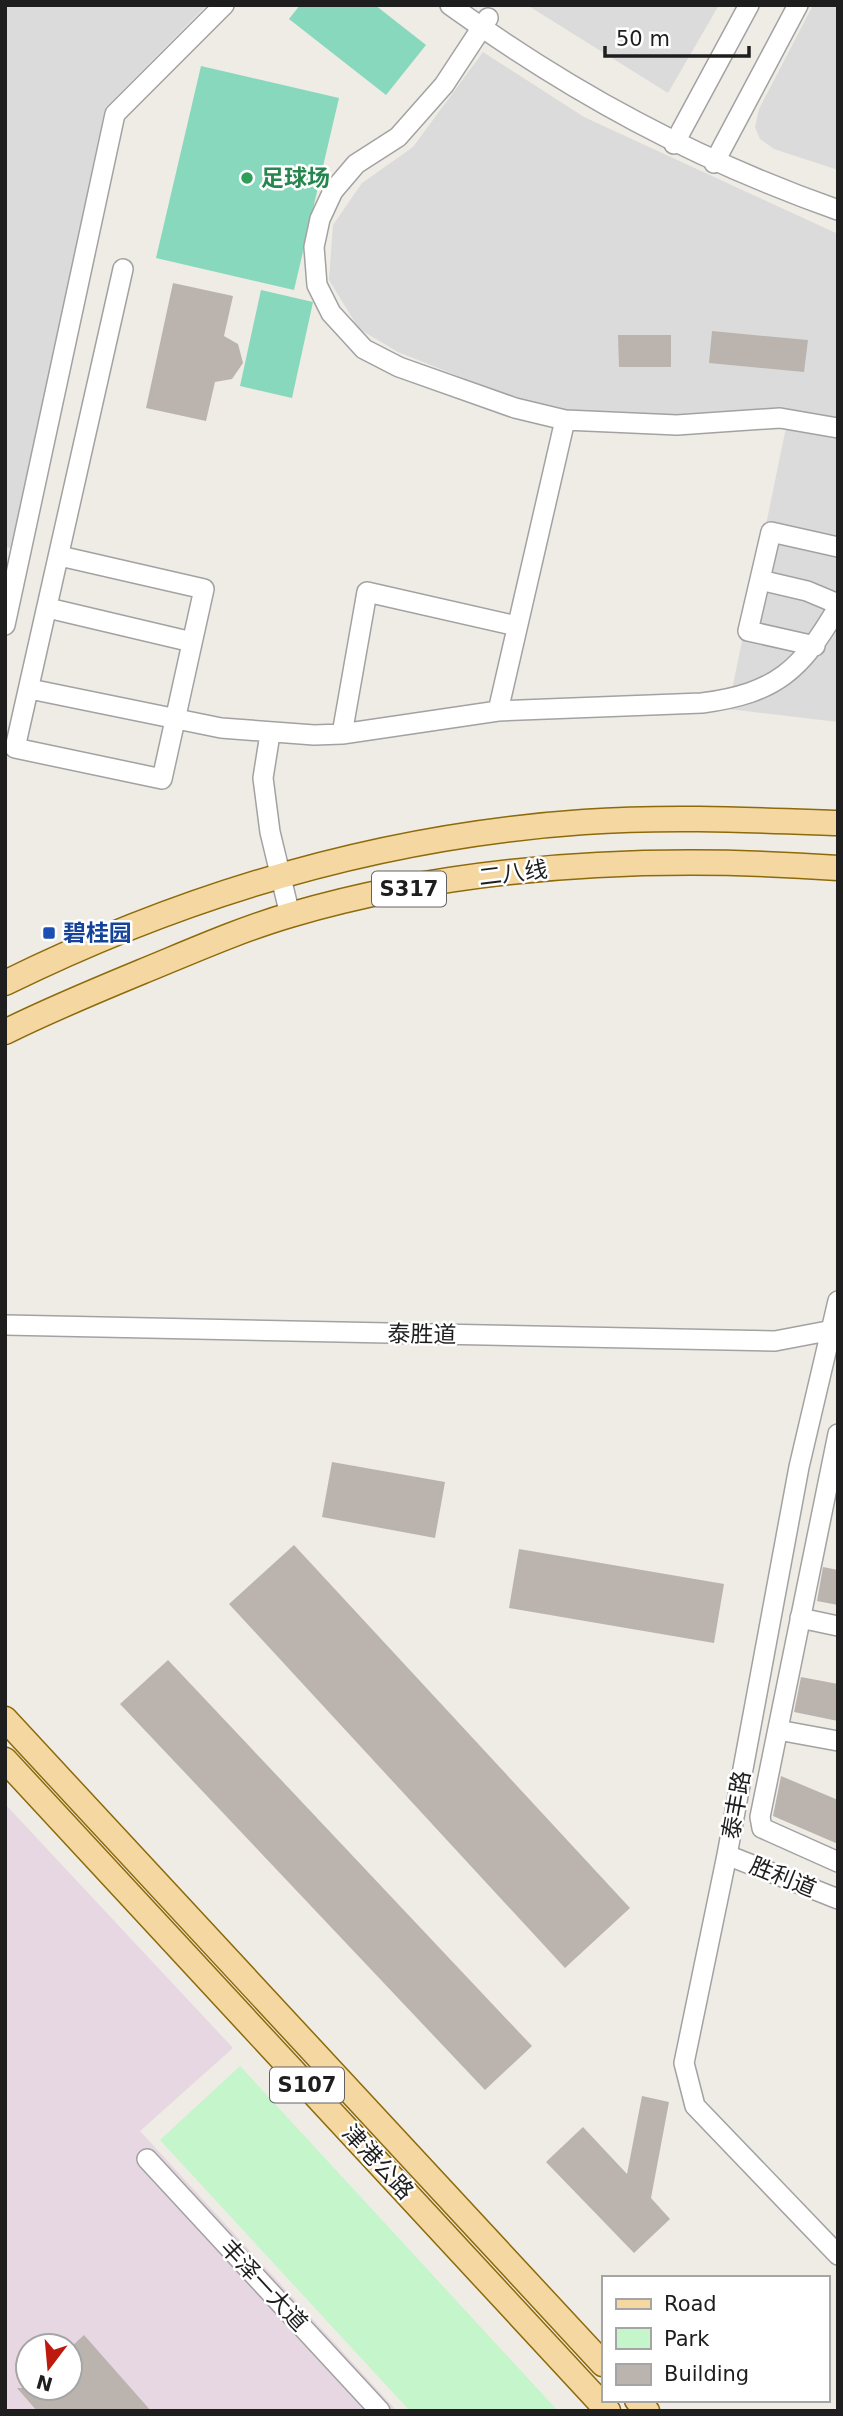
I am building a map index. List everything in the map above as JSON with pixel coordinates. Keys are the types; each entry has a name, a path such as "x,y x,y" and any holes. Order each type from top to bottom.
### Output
{"main road":[{"name":"二八线","path":"5,982 129,927 280,874 477,834 582,822 677,818 838,823"},
{"name":"二八线","path":"5,1032 165,962 290,915 419,887 562,867 660,861 754,862 838,868"},
{"name":"津港公路","path":"5,1719 602,2363"},
{"name":"津港公路","path":"5,1760 608,2411"}],"street":[{"path":"5,625 115,114 224,5"},
{"path":"450,5 561,66 677,139 838,210"},
{"path":"470,5 484,23"},
{"path":"677,139 749,5"},
{"path":"717,157 799,5"},
{"path":"484,23 444,85 398,137 356,164 333,191 320,219 314,247 317,285 331,313 364,349 444,386 565,420 677,425 780,418 838,428"},
{"path":"717,157 838,200"},
{"path":"60,556 204,589 162,779 15,748 123,269"},
{"path":"498,711 565,420"},
{"path":"815,646 748,631 771,532 838,547"},
{"path":"30,690 176,719 270,734 342,734 498,711 734,698 792,671 815,646 838,606 807,591 760,580"},
{"path":"342,734 367,592 517,626"},
{"path":"48,608 192,642"},
{"path":"270,734 263,778 270,832 290,915"},
{"name":"泰丰路","path":"838,1301 835,1330 799,1467 728,1848 684,2063 695,2106 838,2255"},
{"name":"泰胜道","path":"5,1325 775,1341 835,1330"},
{"path":"838,1434 829,1521 800,1618 760,1817 762,1828 838,1862"},
{"path":"800,1618 838,1626"},
{"path":"778,1730 838,1741"},
{"name":"胜利道","path":"728,1848 838,1886"},
{"name":"胜利道","path":"728,1848 838,1899"},
{"name":"丰泽一大道","path":"147,2160 380,2411"}],"shaded area":[{"path":"5,5 207,5 105,108 12,548 5,547"},
{"path":"527,5 719,5 668,93"},
{"path":"813,5 838,5 838,170 774,149 760,139 755,127 759,109"},
{"path":"483,52 584,117 838,234 838,722 728,709 789,413 671,417 578,414 508,396 398,352 359,329 329,280 333,225 362,183 413,147"},
{"path":"5,1804 233,2048 140,2131 397,2411 5,2411"}],"green space":[{"path":"300,5 375,5 426,45 386,95 289,19"},
{"name":"足球场","path":"201,66 339,98 294,290 156,258"},
{"path":"261,290 313,302 292,398 240,386"},
{"path":"240,2066 558,2411 410,2411 160,2140"}],"building":[{"path":"173,283 233,296 224,336 238,344 243,363 232,379 215,382 206,421 146,408"},
{"path":"712,331 808,340 804,372 709,363"},
{"path":"618,335 671,335 671,367 619,367"},
{"path":"332,1462 445,1482 435,1538 322,1517"},
{"path":"294,1545 630,1908 565,1968 229,1604"},
{"path":"519,1549 724,1584 714,1643 509,1608"},
{"path":"823,1567 838,1570 838,1605 817,1601"},
{"path":"168,1660 532,2046 485,2090 120,1704"},
{"path":"801,1677 838,1684 838,1721 794,1712"},
{"path":"781,1776 838,1800 838,1844 773,1816"},
{"path":"642,2096 669,2102 651,2198 670,2219 634,2253 546,2162 583,2127 627,2174"},
{"path":"84,2335 151,2411 37,2411 29,2402 84,2402"}],"place":[{"name":"足球场","path":"247,178"},
{"name":"碧桂园","path":"49,933"}]}
